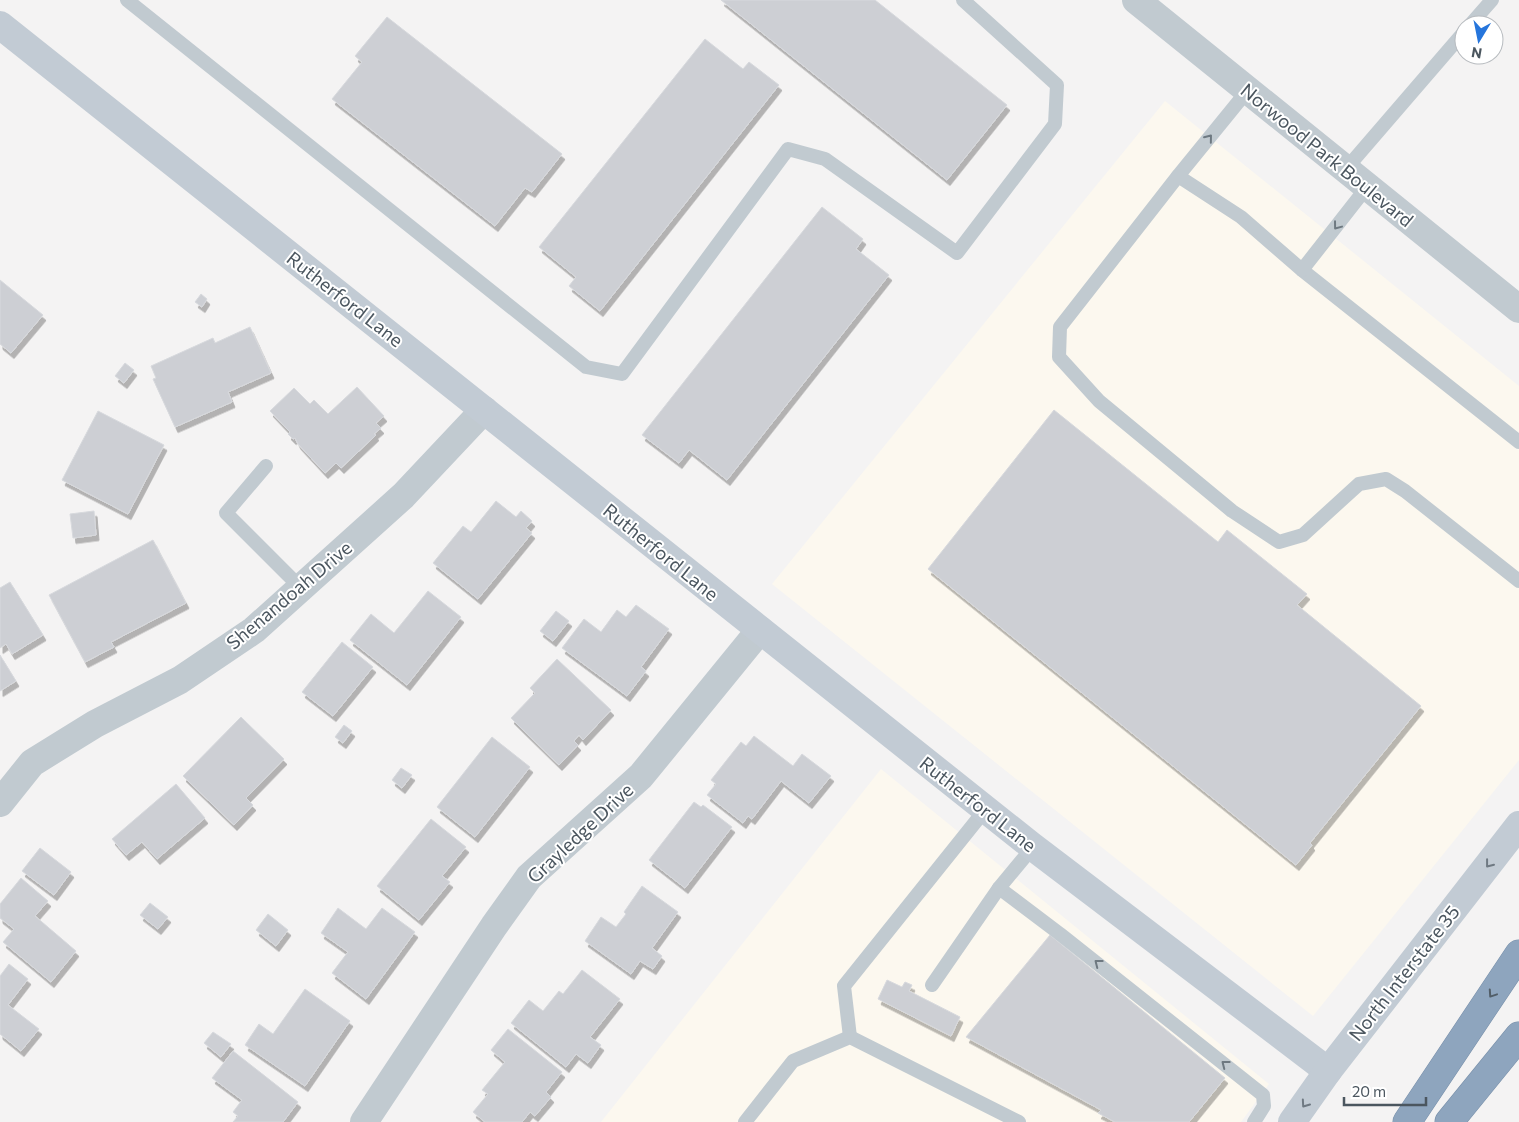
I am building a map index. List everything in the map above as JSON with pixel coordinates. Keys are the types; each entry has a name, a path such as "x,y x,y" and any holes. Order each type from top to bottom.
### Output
{"highway":[{"path":"1407,1122 1519,954"},
{"path":"1448,1122 1519,1036"}],"street":[{"name":"Norwood Park Boulevard","path":"1136,0 1519,309"},
{"name":"Rutherford Lane","path":"0,25 986,810 1328,1071"},
{"name":"Shenandoah Drive","path":"0,803 32,763 95,724 180,680 254,630 403,496 484,410"},
{"name":"Grayledge Drive","path":"364,1122 494,926 529,878 641,776 760,630"},
{"name":"North Interstate 35","path":"1292,1122 1328,1071 1519,825"}],"lane":[{"path":"127,0 586,367 622,374 788,150 825,159 957,253 1055,124 1057,86 963,0"},
{"path":"1479,15 1492,0"},
{"path":"1345,170 1454,44"},
{"path":"1248,90 1060,327 1059,357 1099,401 1232,510 1279,542 1303,535 1359,484 1386,480 1405,491 1519,581"},
{"path":"1178,176 1241,217 1302,270 1519,442"},
{"path":"1302,270 1367,187"},
{"path":"266,466 226,514 301,588"},
{"path":"850,1037 844,986 986,810"},
{"path":"932,986 999,888 1033,847"},
{"path":"999,888 1263,1095 1264,1106 1254,1122"},
{"path":"745,1122 793,1061 850,1037 1019,1122"}],"shaded area":[{"path":"1165,101 1519,386 1519,760 1313,1016 772,584"},
{"path":"881,769 1269,1084 1241,1122 601,1122"}],"building":[{"path":"721,0 875,0 1007,105 947,180"},
{"path":"387,17 562,154 532,192 525,188 495,226 332,99 362,62 355,56"},
{"path":"705,39 743,69 749,62 779,85 600,311 569,286 576,277 539,247"},
{"path":"822,207 863,239 856,249 889,275 727,480 689,450 679,463 642,435"},
{"path":"0,280 43,315 11,353 0,344"},
{"path":"201,294 207,299 202,307 195,302"},
{"path":"250,327 271,373 228,392 232,402 175,427 153,379 156,378 151,366 213,338 215,343"},
{"path":"125,363 134,370 124,383 115,376"},
{"path":"357,387 384,416 376,423 381,428 341,468 336,463 325,473 298,444 295,438 293,439 288,434 290,432 270,411 294,388 310,404 314,400 328,414"},
{"path":"1054,410 1218,542 1227,530 1307,594 1297,605 1421,706 1310,843 1312,845 1296,865 928,569"},
{"path":"98,411 164,445 128,514 62,480"},
{"path":"496,501 516,517 521,511 532,521 526,528 532,533 478,599 433,563 463,526 471,532"},
{"path":"94,511 96,535 73,538 70,514"},
{"path":"153,540 186,603 111,642 114,647 85,662 49,595"},
{"path":"10,582 43,635 12,654 6,644 0,648 0,588"},
{"path":"428,591 461,617 407,685 350,640 371,614 394,633"},
{"path":"636,605 669,629 641,667 646,671 627,696 562,648 584,619 601,632 617,610 626,617"},
{"path":"556,611 569,621 553,641 540,631"},
{"path":"342,642 373,667 333,716 302,692"},
{"path":"0,655 16,681 0,691"},
{"path":"557,659 611,710 583,740 579,735 574,741 578,745 559,765 511,718 535,693 530,688"},
{"path":"241,717 284,759 246,798 253,805 234,825 183,776"},
{"path":"344,725 352,731 343,743 335,737"},
{"path":"754,736 793,766 802,754 831,776 809,803 781,781 752,819 748,816 743,823 707,795 716,784 711,780 741,742 746,746"},
{"path":"492,737 530,767 475,837 437,807"},
{"path":"401,768 412,775 402,788 392,780"},
{"path":"176,784 205,818 157,859 142,842 126,855 112,839"},
{"path":"694,802 701,807 703,805 732,827 685,888 649,860"},
{"path":"431,819 466,847 442,876 450,882 419,920 377,886"},
{"path":"40,848 71,872 54,895 22,871"},
{"path":"21,878 48,901 35,916 76,951 51,982 3,942 14,929 0,918 0,904"},
{"path":"642,886 678,912 652,948 662,956 653,969 640,961 631,974 585,941 601,917 616,927"},
{"path":"150,903 168,917 158,929 140,915"},
{"path":"338,908 366,929 382,908 415,932 366,999 332,973 348,952 321,933"},
{"path":"268,914 288,930 276,946 256,930"},
{"path":"1050,935 1225,1078 1189,1122 1115,1122 1098,1113 1101,1110 966,1037"},
{"path":"9,964 28,979 8,1005 39,1029 21,1051 0,1034 0,976"},
{"path":"582,970 620,999 590,1037 601,1045 588,1063 576,1054 566,1067 511,1023 529,1000 543,1011 559,991 563,994"},
{"path":"887,980 902,987 905,982 912,985 909,991 960,1017 951,1036 878,999"},
{"path":"305,989 350,1021 305,1086 245,1045 259,1024 273,1034"},
{"path":"508,1029 562,1072 546,1092 551,1097 535,1116 530,1112 522,1122 485,1122 473,1112 488,1094 482,1090 505,1062 491,1050"},
{"path":"213,1032 231,1044 221,1057 204,1043"},
{"path":"233,1051 298,1102 283,1122 233,1122 238,1116 233,1112 242,1100 212,1078"}]}
